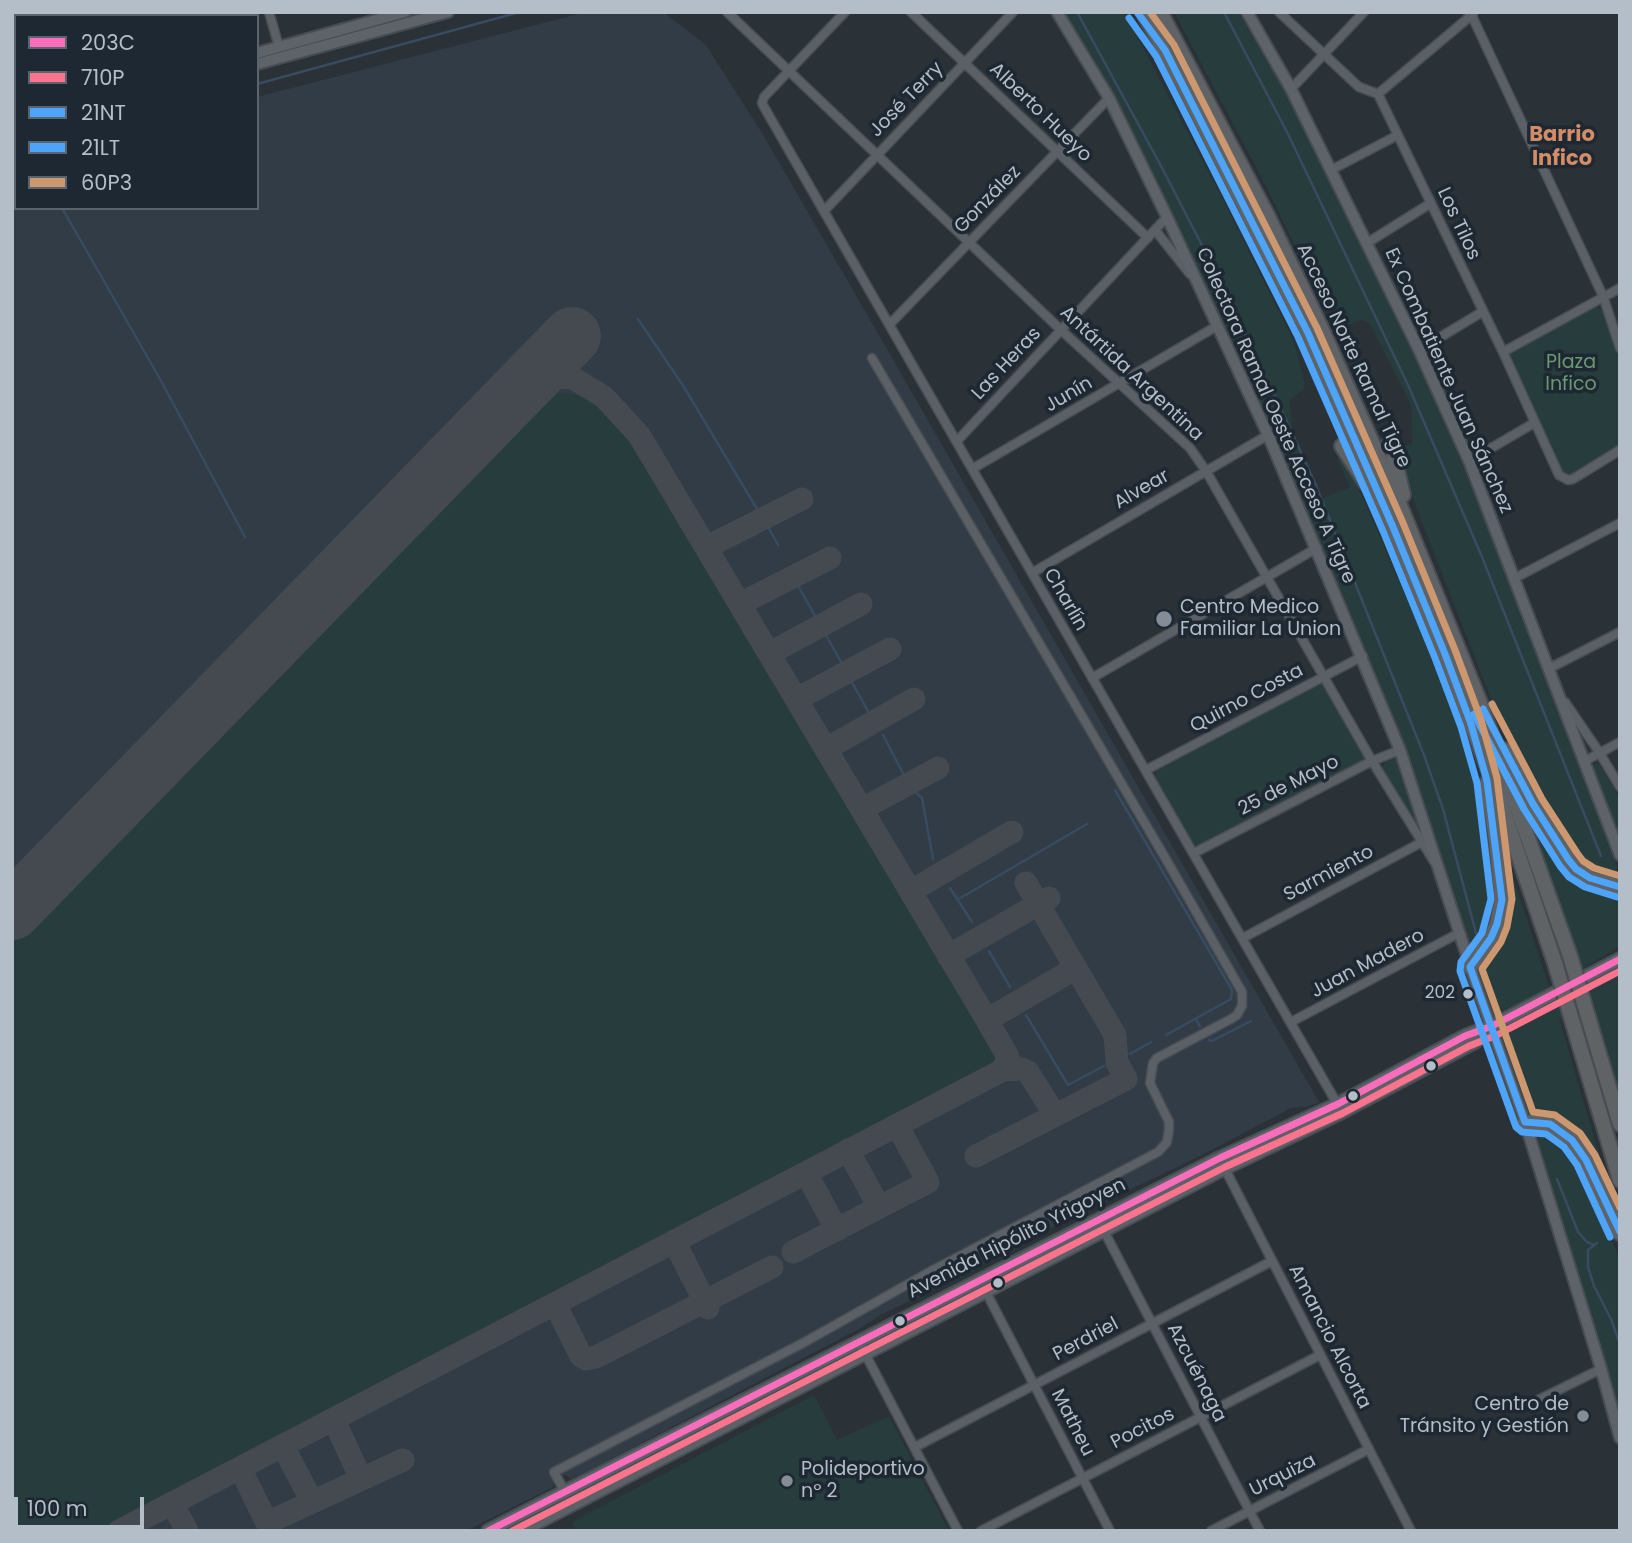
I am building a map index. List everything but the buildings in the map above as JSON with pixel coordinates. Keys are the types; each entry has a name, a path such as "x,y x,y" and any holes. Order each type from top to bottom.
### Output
{"highway":[{"path":"1137,12 1165,50"},
{"path":"1143,12 1165,50"},
{"name":"Acceso Norte Ramal Tigre","path":"1162,12 1268,217 1322,330 1413,537 1480,703"},
{"name":"Acceso Norte Ramal Tigre","path":"1165,50 1308,333 1393,527 1471,724"},
{"path":"1259,236 1311,358"},
{"path":"1322,330 1354,376"},
{"path":"1390,441 1413,537"},
{"path":"1342,446 1393,527"},
{"path":"1480,703 1532,804 1567,859 1590,878 1620,887"},
{"path":"1480,703 1570,956 1620,1124"},
{"path":"1471,724 1555,963 1620,1180"},
{"path":"1471,724 1487,781 1502,900 1491,938 1471,967"},
{"path":"1525,1122 1550,1124 1572,1140 1586,1160 1620,1233"}],"main road":[{"name":"Avenida Hipólito Yrigoyen","path":"488,1531 1017,1260 1340,1108 1465,1036 1492,1026 1620,959"},
{"name":"Avenida Hipólito Yrigoyen","path":"521,1531 1104,1231 1222,1163"},
{"path":"1017,1260 1023,1273"}],"street":[{"path":"269,12 279,47"},
{"path":"259,52 408,16 448,12"},
{"name":"Antártida Argentina","path":"727,12 968,243 1190,448 1206,471 1372,761 1425,841"},
{"path":"788,72 845,12"},
{"name":"Alberto Hueyo","path":"911,12 1148,238"},
{"name":"José Terry","path":"825,210 1013,12"},
{"name":"Colectora Ramal Oeste Acceso A Tigre","path":"1057,12 1109,98 1167,217 1268,435 1363,656 1400,750 1425,841 1440,871 1525,1122 1620,1438"},
{"path":"1279,12 1359,87 1378,94 1472,13 1604,296 1620,348"},
{"path":"1291,89 1364,12"},
{"name":"Ex Combatiente Juan Sánchez","path":"1251,14 1367,243 1469,461 1619,853"},
{"path":"259,63 408,16"},
{"name":"Charlín","path":"788,72 764,97 762,103 1340,1108"},
{"name":"Los Tilos","path":"1378,94 1503,352 1559,475 1568,480 1620,450"},
{"name":"González","path":"890,324 1109,98"},
{"path":"1331,170 1398,135"},
{"path":"1367,243 1432,203"},
{"name":"Las Heras","path":"957,441 1167,217"},
{"path":"1155,230 1197,283"},
{"path":"1503,352 1620,288"},
{"path":"1419,350 1482,312"},
{"name":"Junín","path":"972,469 1217,326"},
{"path":"565,1492 554,1472 803,1343 933,1270 1158,1152 1167,1142 1169,1122 1150,1083 1153,1063 1157,1058 1237,1016 1242,1006 1242,992 872,358"},
{"path":"1469,461 1534,423"},
{"name":"Alvear","path":"1032,573 1268,435"},
{"path":"1515,578 1620,523"},
{"path":"1092,678 1317,548"},
{"path":"1550,668 1620,632"},
{"name":"Quirno Costa","path":"1146,770 1363,656"},
{"path":"1561,696 1620,788"},
{"path":"1583,762 1620,741"},
{"name":"25 de Mayo","path":"1194,853 1372,761 1400,750"},
{"name":"Sarmiento","path":"1243,938 1425,841"},
{"name":"Juan Madero","path":"1291,1022 1459,933"},
{"name":"Amancio Alcorta","path":"1222,1163 1411,1531"},
{"name":"Azcuénaga","path":"1104,1231 1260,1531"},
{"name":"Perdriel","path":"915,1447 1272,1261"},
{"name":"Matheu","path":"986,1292 1110,1531"},
{"path":"859,1342 958,1531"},
{"name":"Pocitos","path":"981,1531 1320,1355"},
{"path":"1530,1404 1601,1369"},
{"name":"Urquiza","path":"1211,1531 1369,1449"}],"shaded area":[{"path":"586,12 663,12 706,45 762,133 1319,1102 1306,1107 1291,1108 1204,1154 1021,1242 1018,1247 1007,1248 975,1270 882,1314 859,1329 586,1472 570,1479 566,1475 554,1481 553,1487 466,1531 12,1531 12,162 14,210 259,210 259,96"}],"green space":[{"path":"1060,12 1124,12 1215,184 1294,342 1305,384 1304,389 1290,400 1292,432 1321,499 1350,487 1338,460 1339,453 1364,500 1423,637 1464,746 1494,862 1495,911 1491,932 1478,948 1466,942 1461,930 1413,770 1272,432"},
{"path":"1174,12 1238,12 1290,100 1406,336 1458,454 1523,611 1612,853 1617,867 1614,881 1583,871 1547,820 1500,722 1399,463 1395,447 1412,444 1411,405 1370,324 1362,320 1348,325 1346,330 1361,362 1358,372 1264,182"},
{"name":"Plaza Infico","path":"1597,307 1603,311 1620,362 1620,445 1567,475 1561,469 1508,354 1590,308"},
{"path":"557,393 577,395 595,402 643,456 995,1053 995,1062 992,1066 96,1531 12,1531 12,941 538,399"},
{"path":"1323,682 1366,760 1198,845 1194,844 1155,777 1156,771"},
{"path":"1396,758 1399,760 1420,830 1382,768 1386,761"},
{"path":"1596,763 1600,765 1620,799 1620,841 1590,768"},
{"path":"1521,791 1549,838 1620,899 1620,946 1582,969"},
{"path":"1503,847 1550,990 1504,1010 1490,1003 1480,971 1481,960 1492,946"},
{"path":"1620,971 1620,1097 1592,1003 1559,1018 1620,1226 1559,1122 1531,1115 1527,1110 1506,1035 1510,1029"},
{"path":"1546,1129 1568,1143 1620,1260 1620,1428 1542,1158 1538,1141 1540,1133"},
{"name":"Polideportivo nº 2","path":"814,1395 837,1440 889,1416 949,1531 577,1531 572,1522"}],"waterway":[{"path":"259,83 520,12"},
{"path":"1077,12 1208,257 1315,483 1424,755 1443,809 1476,933"},
{"path":"1224,12 1287,132 1408,385 1482,557 1601,856"},
{"path":"63,210 160,379 245,537"},
{"path":"638,319 684,387 757,509"},
{"path":"767,525 778,545"},
{"path":"797,584 818,621"},
{"path":"824,632 844,667"},
{"path":"850,679 868,711"},
{"path":"883,735 906,779"},
{"path":"913,790 922,798 933,859"},
{"path":"1115,790 1232,990 1231,999 1166,1035"},
{"path":"957,900 1087,824"},
{"path":"950,888 972,922"},
{"path":"989,951 1010,987"},
{"path":"1026,1015 1068,1085 1104,1066"},
{"path":"1196,1019 1200,1027"},
{"path":"1209,1040 1212,1041 1251,1021"},
{"path":"1130,1054 1151,1042"},
{"path":"1557,1179 1578,1232 1594,1245"},
{"path":"1597,1243 1588,1250 1588,1267 1620,1344"}],"taxiway":[{"path":"524,386 550,377 573,378 604,397 639,435 987,1020 1008,1057 1003,1070"},
{"path":"707,547 802,499"},
{"path":"740,604 830,558"},
{"path":"770,653 861,604"},
{"path":"797,699 890,649"},
{"path":"826,749 914,699"},
{"path":"862,809 938,768"},
{"path":"911,891 1012,832"},
{"path":"976,1156 1126,1079 1117,1062 1115,1035 1026,883"},
{"path":"948,956 1049,898"},
{"path":"987,1020 1076,968"},
{"path":"119,1531 1003,1070 1022,1069 1028,1072 1055,1115"},
{"path":"793,1252 928,1182 897,1125"},
{"path":"848,1150 879,1207"},
{"path":"806,1173 837,1230"},
{"path":"674,1241 708,1308"},
{"path":"555,1304 581,1356 586,1359 596,1357 772,1267"},
{"path":"334,1420 361,1479"},
{"path":"283,1446 312,1502"},
{"path":"240,1468 267,1523 403,1460"},
{"path":"172,1503 187,1531"}],"runway":[{"path":"12,911 572,336"}],"transit line":[{"name":"21NT","path":"1137,12 1165,50 1308,333 1445,654 1471,724 1487,781 1502,900 1491,938 1470,967 1525,1122 1550,1124 1572,1140 1586,1160 1620,1232"},
{"name":"60P3","path":"1150,12 1174,45 1317,328 1403,523 1455,650 1481,720 1497,778 1512,899 1501,942 1482,969 1533,1112 1555,1115 1580,1133 1595,1155 1620,1208"},
{"name":"21LT","path":"1129,18 1156,56 1298,337 1435,658 1461,727 1477,783 1491,899 1482,933 1461,962 1460,971 1516,1127 1522,1132 1546,1134 1564,1147 1577,1165 1610,1237"},
{"name":"60P3","path":"1492,704 1542,799 1577,853 1594,868 1620,876"},
{"name":"21NT","path":"1483,709 1533,804 1568,859 1576,869 1590,878 1620,887"},
{"name":"21LT","path":"1474,714 1524,809 1560,866 1569,877 1585,887 1617,897"},
{"name":"203C","path":"488,1531 1220,1158 1338,1104 1465,1036 1492,1026 1620,959"},
{"name":"710P","path":"512,1531 1225,1167 1343,1113 1469,1046 1497,1035 1620,971"}],"place":[{"name":"Centro Medico Familiar La Union","path":"1164,619"},
{"name":"202","path":"1468,994"},
{"name":"Centro de Tránsito y Gestión","path":"1583,1416"},
{"name":"Polideportivo nº 2","path":"787,1481"}],"district":[{"name":"Barrio Infico","path":"1562,148"}]}
